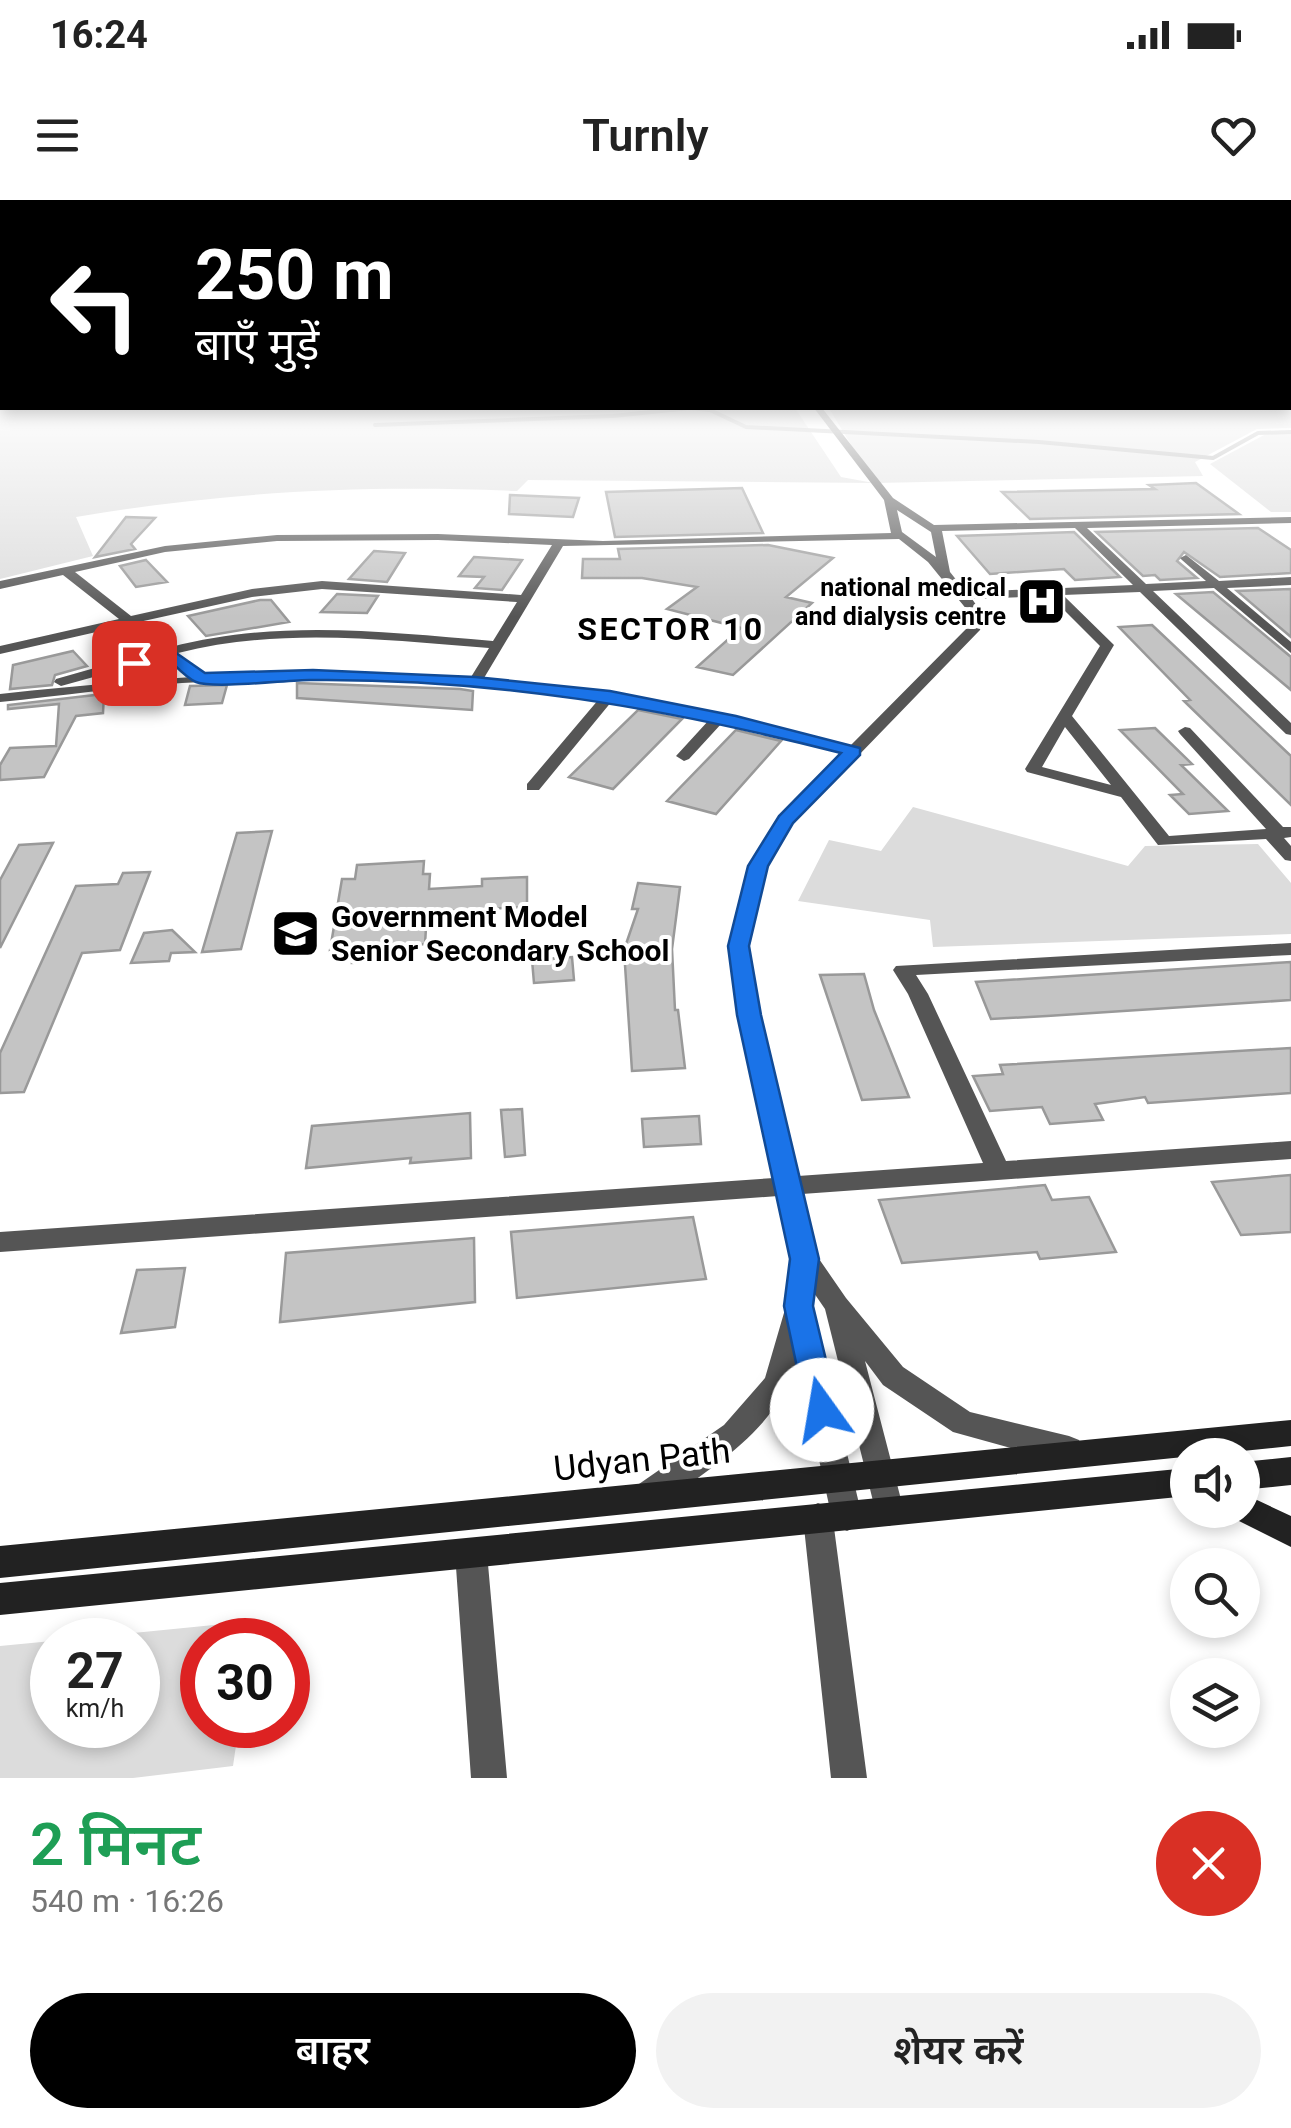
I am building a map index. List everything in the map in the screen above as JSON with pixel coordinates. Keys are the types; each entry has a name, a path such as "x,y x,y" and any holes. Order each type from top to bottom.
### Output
{"main road":[{"name":"Udyan Path","path":"0,1562 1291,1433"},
{"path":"1260,1474 1291,1471"},
{"path":"0,1599 1170,1484"},
{"path":"1260,1516 1291,1532"}],"street":[{"path":"865,470 888,500 901,533 946,574 978,616 975,627 786,820 758,866 738,946 749,1015 805,1259 838,1306 892,1376 964,1422 1085,1454"},
{"path":"888,500 932,531 946,574"},
{"path":"0,585 165,549 276,538 438,537 559,543 1291,520"},
{"path":"1079,526 1140,588 1284,716 1291,731"},
{"path":"475,682 559,543"},
{"path":"1186,558 1291,648"},
{"path":"66,571 201,678"},
{"path":"962,596 1291,581"},
{"path":"0,650 252,593 322,584 525,599"},
{"path":"1053,592 1107,645 1033,769 1127,794"},
{"path":"0,697 219,640 298,633 497,645"},
{"path":"0,697 201,678 313,675 475,682 610,696 854,751"},
{"path":"534,787 610,696"},
{"path":"1064,716 1164,841 1280,833"},
{"path":"684,756 718,718"},
{"path":"1185,731 1280,833 1291,856"},
{"path":"999,1172 918,994 903,970 1291,948"},
{"path":"0,1242 788,1189 1291,1150"},
{"path":"645,1498 734,1434 777,1384 798,1306 805,1259"},
{"path":"798,1306 838,1478 832,1517 849,1778"},
{"path":"838,1306 890,1511"},
{"path":"472,1553 489,1778"}],"shaded area":[{"path":"0,470 836,470 841,477 874,483 528,480 517,491 350,490 188,501 76,517 93,556 0,579"},
{"path":"866,470 1199,470 1203,476 874,483"},
{"path":"1217,470 1291,470 1291,512 1271,512"},
{"path":"913,807 1128,866 1145,846 1258,844 1291,883 1291,934 933,947 930,920 798,901 829,840 881,851"},
{"path":"180,1628 180,1748 236,1748 233,1766 133,1778 0,1778 0,1646 30,1643 30,1748 160,1748 160,1630"}],"building":[{"path":"1196,483 1239,514 1030,519 1002,492 1155,489 1149,485"},
{"path":"742,488 763,533 615,537 606,492"},
{"path":"510,495 579,498 573,517 509,514"},
{"path":"126,517 155,518 131,544 135,549 95,557"},
{"path":"1258,528 1291,550 1291,573 1220,577 1184,552 1177,561 1197,578 1160,580 1155,575 1143,576 1096,532"},
{"path":"1074,532 1120,577 1075,580 1064,569 990,574 957,536"},
{"path":"768,545 833,558 786,597 812,603 733,675 697,667 741,628 667,609 697,587 642,578 582,578 583,559 620,559 618,549"},
{"path":"374,551 405,553 387,582 349,579"},
{"path":"474,557 522,560 502,590 475,588 484,577 459,576"},
{"path":"146,560 167,582 136,587 120,566"},
{"path":"1291,589 1291,637 1237,591"},
{"path":"1213,592 1291,657 1291,690 1176,594"},
{"path":"337,594 378,596 367,613 321,612"},
{"path":"271,600 289,622 206,636 188,616"},
{"path":"1152,625 1291,756 1291,805 1184,701 1190,700 1119,627"},
{"path":"73,651 87,666 55,675 52,685 10,689 13,665"},
{"path":"297,683 473,691 472,710 297,698"},
{"path":"227,685 222,703 185,705 190,686"},
{"path":"104,694 103,713 76,716 44,777 0,780 0,765 10,748 56,746 59,704 8,709 8,705"},
{"path":"638,710 682,719 613,789 569,777"},
{"path":"1155,728 1192,764 1181,765 1228,811 1189,814 1170,795 1183,794 1120,730"},
{"path":"736,730 781,741 716,814 667,801"},
{"path":"272,831 241,949 202,952 237,833"},
{"path":"53,843 0,948 0,880 19,845"},
{"path":"424,861 423,874 430,874 429,889 482,886 482,879 527,877 527,907 427,912 425,944 401,946 400,960 352,963 354,948 330,950 342,879 355,879 357,865"},
{"path":"150,872 120,950 82,953 24,1092 0,1093 0,1053 76,886 118,884 123,873"},
{"path":"638,883 680,887 672,949 675,1010 685,1068 632,1071 624,950 638,909 632,909"},
{"path":"172,930 195,952 171,953 169,961 131,963 144,933"},
{"path":"572,957 574,980 534,983 532,960"},
{"path":"1291,962 1291,1000 1047,1016 991,1019 976,982"},
{"path":"864,974 909,1097 862,1100 820,975"},
{"path":"1291,1048 1291,1093 1148,1103 1145,1097 1095,1104 1103,1120 1050,1124 1042,1107 990,1111 973,1076 1003,1074 1000,1065"},
{"path":"522,1109 525,1155 505,1157 501,1110"},
{"path":"470,1113 471,1158 410,1163 411,1158 306,1168 312,1126"},
{"path":"699,1116 701,1144 644,1147 642,1119"},
{"path":"1291,1175 1291,1232 1241,1235 1212,1182"},
{"path":"1045,1185 1052,1200 1089,1197 1116,1252 1040,1259 1037,1252 902,1263 879,1200"},
{"path":"693,1217 706,1279 517,1298 511,1232"},
{"path":"474,1238 475,1302 280,1322 286,1253"},
{"path":"185,1268 175,1327 121,1333 137,1270"}],"place":[{"name":"national medical and dialysis centre","path":"1041,601"},
{"name":"Government Model Senior Secondary School","path":"296,933"}],"district":[{"name":"SECTOR 10","path":"671,629"}],"route":[{"path":"134,663 169,653 201,678 313,675 475,682 610,696 736,721 854,751 786,820 758,866 738,946 749,1015 805,1259 798,1306 822,1410"}]}
